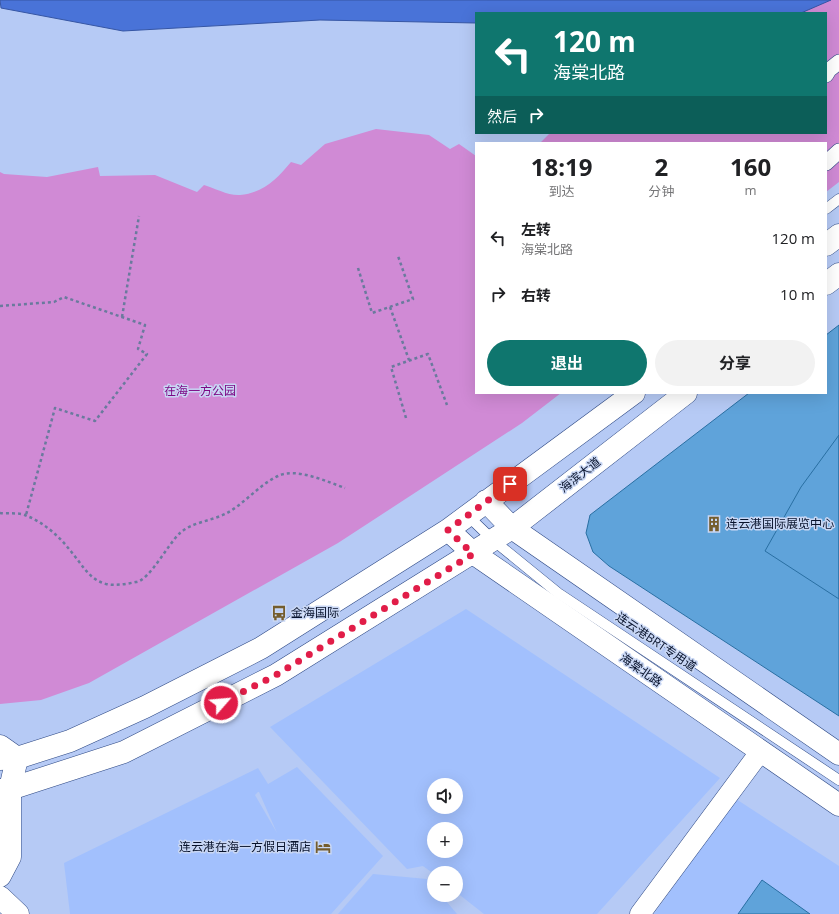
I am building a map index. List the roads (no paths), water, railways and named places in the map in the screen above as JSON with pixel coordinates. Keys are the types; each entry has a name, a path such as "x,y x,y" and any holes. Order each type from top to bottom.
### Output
{"main road":[{"path":"827,244 839,235"},
{"path":"827,283 839,274"},
{"path":"0,876 10,857 3,785 6,754 70,741 145,707 261,648 448,530 486,501 595,424 633,394"},
{"name":"海滨大道","path":"3,785 124,752 276,675 473,554 512,528 685,394"},
{"path":"486,501 512,528 839,754"},
{"name":"海棠北路","path":"448,530 473,554 839,805"},
{"path":"0,897 18,914"}],"street":[{"path":"827,73 839,62"},
{"path":"827,162 839,151"},
{"path":"640,914 760,752"}],"lane":[{"path":"827,208 839,199"},
{"path":"595,424 625,394"},
{"name":"连云港BRT专用道","path":"467,516 493,540 558,593 839,780"}],"water":[{"path":"0,0 831,0 803,12 475,12 475,23 320,20 123,31 1,8"}],"place":[{"name":"连云港国际展览中心","path":"714,524"},
{"name":"金海国际","path":"279,613"},
{"name":"连云港在海一方假日酒店","path":"323,847"}],"park label":[{"name":"在海一方公园","path":"200,391"}]}
